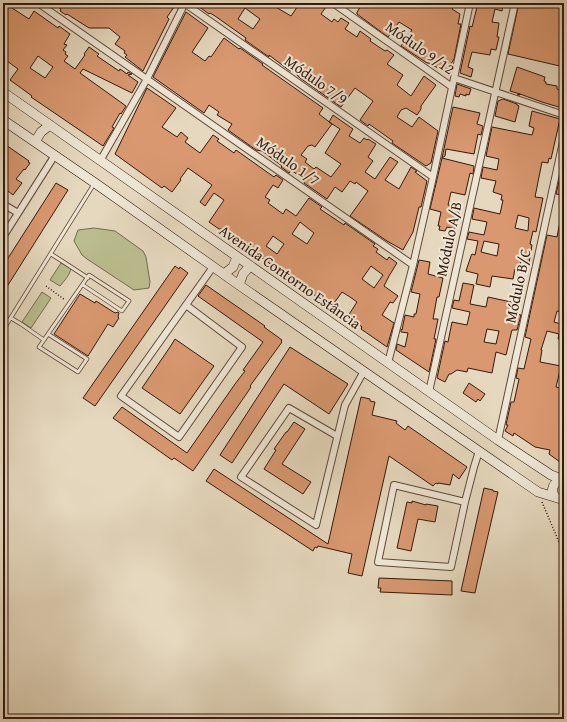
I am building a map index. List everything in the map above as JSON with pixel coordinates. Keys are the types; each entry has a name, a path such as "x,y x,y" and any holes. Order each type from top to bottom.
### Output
{"street":[{"name":"Módulo 1/7","path":"38,3 413,264"},
{"path":"100,161 147,79 184,3"},
{"name":"Módulo 7/9","path":"184,3 433,177"},
{"name":"Módulo 9/12","path":"333,3 452,87"},
{"path":"388,363 433,177 470,3"},
{"name":"Módulo A/B","path":"429,392 514,3"},
{"path":"454,78 564,115"},
{"name":"Avenida Contorno Estância","path":"3,92 498,440 552,475 563,480"},
{"path":"3,120 538,492 560,498"},
{"path":"35,142 41,132 50,125"},
{"name":"Módulo B/C","path":"498,440 564,137"},
{"path":"3,237 54,155"},
{"path":"3,204 18,213"},
{"path":"224,274 234,267 237,257"},
{"path":"239,285 243,274 250,266"},
{"path":"186,305 242,347 179,437 121,396 213,267"},
{"path":"337,436 289,408 241,477 316,525 345,405 364,371"},
{"path":"465,502 394,486 378,562 451,567 465,502 479,451"},
{"path":"560,498 552,490 555,483 563,480"}],"lane":[{"path":"5,327 95,183"},
{"path":"51,254 88,278"},
{"path":"48,334 87,359 78,372 39,347 48,334 70,303 88,278 89,275 129,301 122,311 83,285"},
{"path":"11,318 44,340"}],"path":[{"path":"46,286 70,303"},
{"path":"538,492 564,554"}],"green space":[{"path":"94,228 115,231 143,251 146,257 150,282 149,288 134,290 82,255 74,241 78,230"},
{"path":"61,263 71,268 60,286 50,280"},
{"path":"42,292 51,298 31,328 22,322"}],"building":[{"path":"3,3 16,3 12,8 29,19 34,11 58,28 59,26 70,34 64,44 67,45 63,50 68,56 64,61 75,69 89,47 99,54 97,56 119,71 120,69 127,74 128,72 132,74 128,75 138,82 132,93 83,69 80,73 126,106 121,114 120,113 112,127 114,128 103,146 31,97 32,96 10,80 18,69 3,58","holes":["38,56 53,67 45,78 30,68"]},
{"path":"52,3 177,3 167,17 169,19 143,71 125,57 127,55 124,53 125,51 115,44 120,37 109,28 89,28 60,11 61,9"},
{"path":"194,3 276,3 274,6 291,16 300,3 320,3 326,7 321,14 332,22 334,19 338,22 341,18 349,23 345,29 357,37 360,31 371,39 370,41 394,55 387,64 403,75 397,85 411,96 424,76 436,85 421,106 421,109 417,115 406,108 401,110 397,117 412,127 419,117 438,131 431,163 426,166 392,143 393,141 369,124 368,126 360,120 373,101 355,88 341,107 300,78 292,70 290,71 269,55 269,57 245,40 246,38 215,16 210,13 209,14","holes":["245,8 260,19 253,29 238,19"]},
{"path":"363,3 455,3 452,9 460,14 458,24 461,24 454,59 446,72 427,63 401,46 412,30 399,22 388,37 357,14"},
{"path":"478,3 503,3 502,11 495,9 492,22 499,23 497,37 499,37 496,50 491,49 490,55 472,52 468,67 473,69 471,77 460,73 470,26 472,27"},
{"path":"519,3 564,3 564,67 508,54"},
{"path":"186,12 208,28 192,52 205,61 209,56 211,57 224,38 263,64 262,65 323,108 319,114 329,122 333,115 353,129 349,136 360,143 364,138 376,144 368,157 373,161 365,172 375,179 390,157 398,162 385,180 399,189 411,167 427,181 413,232 403,250 350,216 368,191 356,182 355,184 350,181 342,192 335,187 327,199 304,183 305,180 291,170 289,173 262,151 256,150 228,130 232,124 217,115 219,112 209,105 204,113 153,77","holes":["331,123 340,129 325,153 341,164 331,177 316,167 314,169 305,162 307,159 301,155 308,146 312,145 315,147 332,124"]},
{"path":"517,67 545,77 544,81 546,84 557,86 557,89 564,91 562,108 510,91"},
{"path":"457,84 471,89 469,95 466,94 466,96 460,94 459,97 455,96"},
{"path":"147,88 176,108 162,127 177,137 181,132 188,138 185,142 200,153 213,135 219,139 217,141 234,153 236,150 274,177 276,175 283,180 278,188 273,185 265,197 270,200 268,203 283,214 286,209 296,216 309,198 322,207 320,209 344,225 345,223 375,244 373,246 378,249 376,252 387,260 389,257 397,263 384,286 398,296 393,303 390,302 382,315 394,323 387,347 361,329 362,327 348,316 357,302 350,297 342,292 332,306 300,286 302,284 277,267 276,268 233,237 230,241 222,236 227,229 219,229 209,222 224,200 214,193 205,206 200,202 212,185 188,168 172,192 164,186 162,188 115,154","holes":["300,222 314,233 307,244 292,234","273,236 284,244 277,254 266,246","371,266 383,275 374,288 362,279"]},
{"path":"503,99 519,106 515,122 495,116 498,101"},
{"path":"453,107 480,113 477,124 483,126 481,135 478,134 474,154 446,149 445,156 442,158"},
{"path":"532,111 560,119 551,159 549,158 548,163 542,162 535,197 543,198 536,232 533,231 530,244 532,245 529,263 521,261 519,270 515,269 513,279 492,276 490,287 476,284 478,274 466,271 472,254 475,255 478,241 467,239 469,232 484,235 487,222 472,219 474,208 500,214 503,200 501,200 502,195 493,192 496,181 481,178 483,167 497,170 499,159 486,156 492,127 532,135 534,128 529,126","holes":["518,215 529,218 528,231 515,228","484,241 499,244 497,256 481,252"]},
{"path":"3,143 30,163 16,179 22,183 13,195 3,187"},
{"path":"442,158 474,166 473,174 470,173 465,195 451,192 448,205 454,206 453,209 458,210 459,213 455,229 447,227 445,231 439,230 440,226 438,226 441,212 430,209"},
{"path":"562,168 564,168 564,185 562,195 556,194"},
{"path":"56,183 68,190 3,293 3,266"},
{"path":"561,216 564,216 564,312 557,311 554,322 561,324 561,322 564,322 564,341 558,339 559,334 547,331 541,350 540,362 561,366 556,387 564,389 564,453 562,452 560,462 549,454 550,450 535,447 514,433 513,436 505,431 508,425 506,425 511,402 514,402 519,379 516,378 518,368 524,369 531,339 525,337 547,235 557,237"},
{"path":"419,260 430,262 428,274 443,278 439,297 437,297 433,319 438,319 434,339 436,339 429,372 396,350 397,344 405,347 408,333 401,332 401,329 402,330 405,315 414,317 414,314 416,314 420,294 411,292"},
{"path":"175,266 179,269 180,267 188,273 95,406 83,398"},
{"path":"463,283 474,285 470,304 486,307 488,297 511,302 508,312 521,315 517,330 512,330 506,355 496,352 492,373 468,368 467,372 457,370 449,374 445,382 437,378 445,341 448,342 452,322 467,325 470,312 452,308 454,300 459,301","holes":["487,329 499,331 496,344 484,342"]},
{"path":"206,285 265,326 264,327 282,340 282,342 250,386 251,387 247,393 193,471 174,458 172,460 113,418 122,407 187,453 245,371 243,370 263,342 198,296"},
{"path":"80,294 95,303 96,301 115,313 119,313 119,318 113,327 108,324 88,356 54,334"},
{"path":"175,339 214,366 180,414 142,388"},
{"path":"290,347 348,384 329,414 284,384 232,463 220,455"},
{"path":"469,383 485,394 480,401 478,399 476,402 463,393"},
{"path":"361,397 375,402 372,415 397,421 396,423 405,430 408,426 467,467 459,479 453,474 450,485 436,483 433,486 389,456 362,576 348,573 352,554 318,546 317,548 315,547 313,551 206,481 214,469 328,544"},
{"path":"294,422 305,429 282,464 311,482 303,494 264,469 276,450 274,449"},
{"path":"484,488 498,492 475,593 461,591"},
{"path":"412,501 426,505 438,506 435,522 418,519 411,551 397,548 407,502 412,503"},
{"path":"379,578 452,581 452,595 380,592 381,588 378,588"}]}
